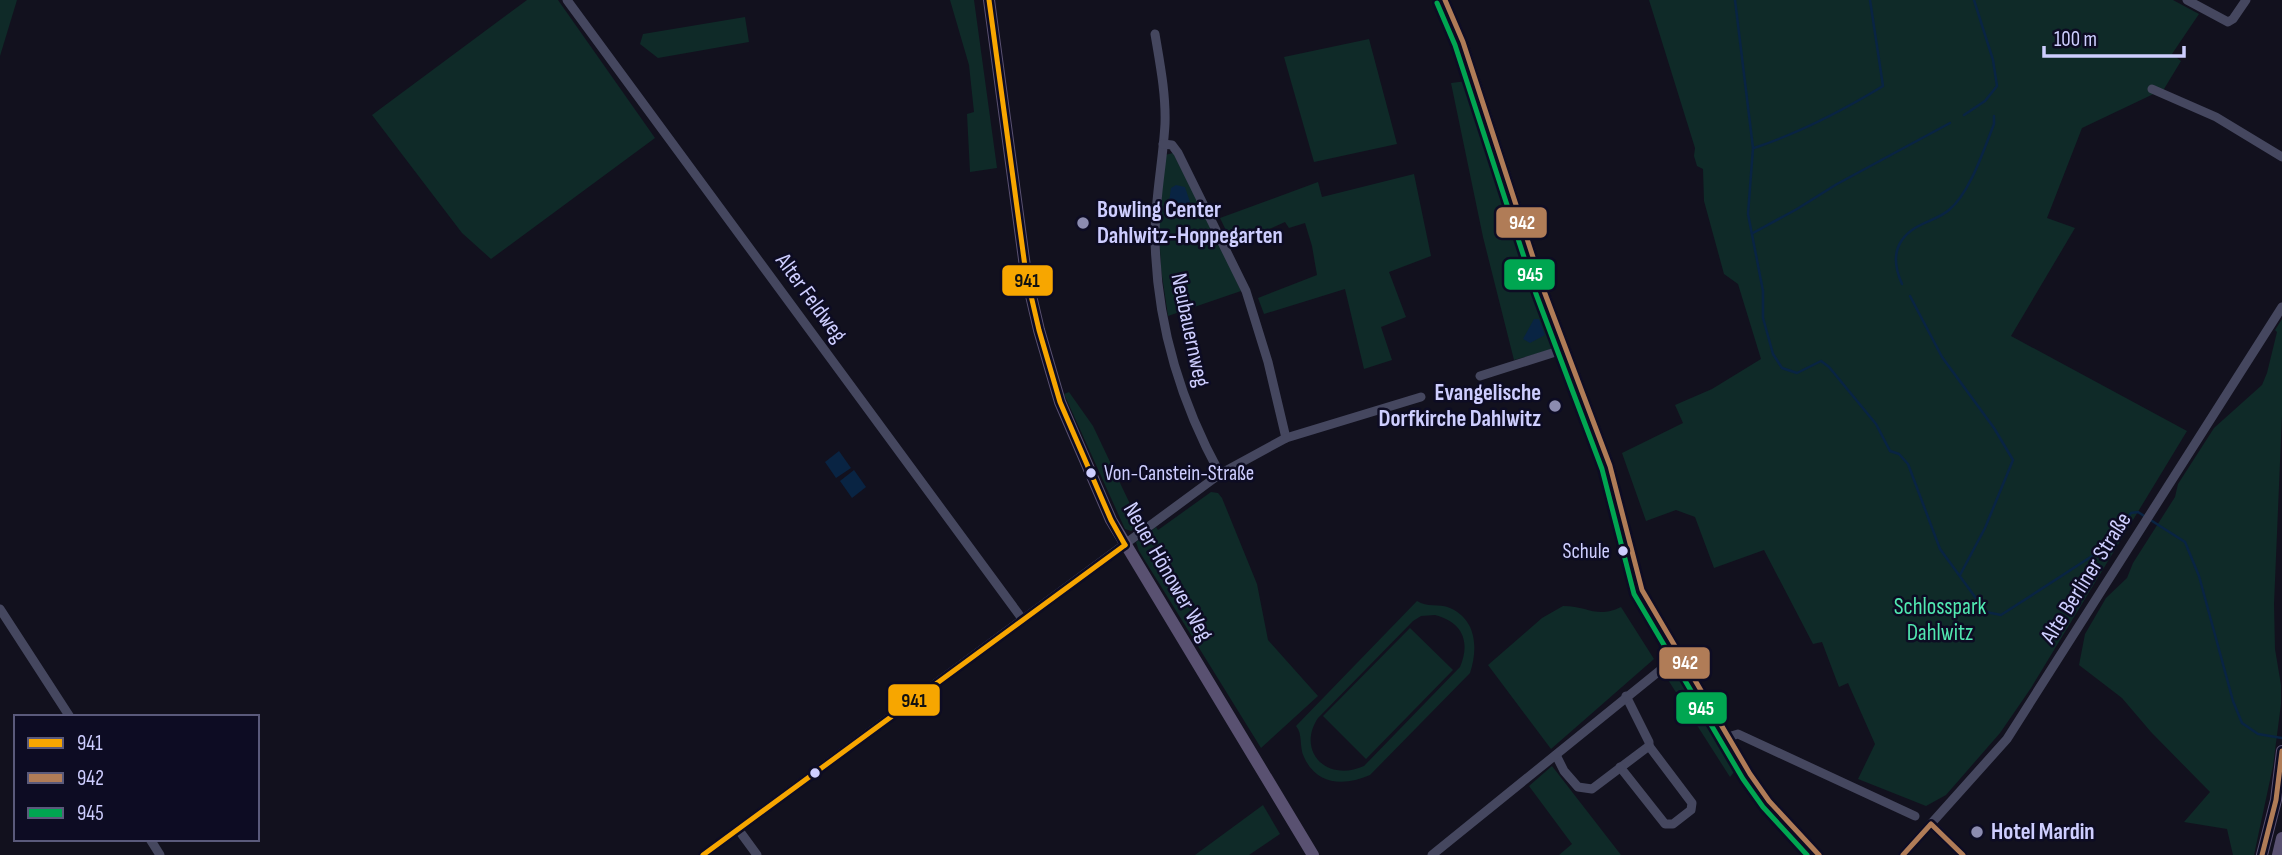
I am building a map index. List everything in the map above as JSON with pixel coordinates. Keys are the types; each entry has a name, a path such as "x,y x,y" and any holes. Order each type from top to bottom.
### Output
{"main road":[{"name":"Neuer Hönower Weg","path":"989,0 1026,274 1060,402 1111,520 1313,855"},
{"path":"2262,855 2276,800 2282,751"},
{"path":"2278,855 2282,838"}],"street":[{"name":"Alter Feldweg","path":"567,0 1023,620"},
{"path":"1445,0 1463,42 1565,349 1611,466 1638,580 1678,655 1769,801 1819,855"},
{"path":"2187,0 2228,22 2246,0"},
{"name":"Neubauernweg","path":"1155,34 1164,95 1163,144 1155,234 1161,304 1171,355 1187,405 1198,434 1220,474"},
{"path":"2152,89 2216,117 2282,157"},
{"path":"1163,144 1172,145 1178,153 1246,291 1268,362 1286,438"},
{"name":"Alte Berliner Straße","path":"1903,855 2007,739 2282,307"},
{"path":"1480,376 1565,349"},
{"path":"703,855 1220,474 1286,438 1421,397"},
{"path":"0,609 69,715"},
{"path":"1432,855 1678,655"},
{"path":"1620,767 1665,824 1673,824 1691,810 1692,803 1649,746 1626,696"},
{"path":"1728,737 1738,734 1915,816"},
{"path":"1556,755 1564,771 1578,787 1592,789 1649,746"},
{"path":"1931,824 1963,855"},
{"path":"738,829 757,855"}],"green space":[{"path":"0,0 17,0 0,56"},
{"path":"527,0 558,0 655,138 491,259 462,233 372,115"},
{"path":"950,0 974,0 997,168 970,172 967,114 974,112 969,65"},
{"name":"Schlosspark Dahlwitz","path":"1649,0 2173,0 2199,14 2172,54 2181,61 2164,89 2082,128 2047,218 2075,228 2011,336 2187,431 2031,688 2000,733 1946,795 1926,806 1858,779 1875,744 1848,683 1839,687 1822,642 1813,644 1764,550 1714,568 1695,517 1676,510 1646,521 1622,453 1683,423 1675,405 1712,389 1761,359 1738,284 1724,274 1704,201 1703,169 1697,166 1695,148"},
{"path":"745,17 749,42 658,58 640,44 643,34"},
{"path":"1369,39 1397,144 1314,162 1284,57"},
{"path":"1467,81 1539,302 1557,348 1514,360 1483,237 1451,83"},
{"path":"1173,153 1241,291 1168,316 1161,269 1159,229 1165,155"},
{"path":"1414,174 1431,256 1389,272 1406,317 1381,327 1392,360 1364,369 1345,289 1264,314 1258,298 1317,275 1305,223 1289,228 1285,222 1233,245 1220,218 1318,182 1322,197"},
{"path":"2282,319 2282,415 2274,604 2275,649 2281,704 2273,766 2254,855 2233,855 2227,829 2184,822 2210,792 2122,698 2079,665 2085,634 2106,598 2127,578 2133,563 2175,497 2178,484 2214,428 2262,385 2277,332 2275,330"},
{"path":"1069,392 1093,426 1140,525 1131,531 1125,529 1064,394"},
{"path":"1211,492 1218,493 1222,498 1257,584 1268,640 1318,696 1261,748 1139,551 1136,542 1156,527 1158,530"},
{"path":"1417,601 1450,608 1466,620 1474,645 1470,673 1370,775 1342,782 1316,774 1304,757 1300,733 1296,726","holes":["1435,615 1452,622 1462,634 1465,649 1460,667 1364,766 1338,770 1319,761 1311,742 1312,730 1318,718 1413,621 1421,616"]},
{"path":"1563,606 1599,612 1621,607 1654,659 1551,749 1488,665 1542,618"},
{"path":"1410,628 1453,670 1366,759 1323,716"},
{"path":"1674,663 1738,767 1730,777 1663,672"},
{"path":"1552,766 1621,855 1559,855 1572,844 1529,786"},
{"path":"1263,805 1280,834 1249,855 1195,855"}],"water":[{"path":"1176,185 1185,187 1190,202 1174,212 1168,209 1171,188"},
{"path":"1534,319 1539,319 1545,335 1530,343 1523,339"},
{"path":"839,451 851,468 836,478 825,462"},
{"path":"854,470 866,487 852,498 840,481"}],"waterway":[{"path":"1735,0 1753,148 1748,214 1763,291 1763,318 1773,354 1782,368 1797,373 1821,361 1829,367 1876,424 1890,451 1899,454 1908,464 1940,549 1986,612 2001,615 2103,549 2131,513 2138,512 2185,542 2199,576 2233,701 2242,723 2258,734 2282,738"},
{"path":"1754,148 1820,121 1883,86 1870,0"},
{"path":"1964,115 1985,101 1997,86 1993,60 1974,0"},
{"path":"1902,284 1896,260 1902,240 1915,228 1945,213 1957,202 1976,170 1994,124 1994,116"},
{"path":"1753,233 1950,123"},
{"path":"1910,296 1942,357 1994,428 2013,460 1985,528 1960,575"}],"transit line":[{"name":"941","path":"989,0 1026,274 1039,330 1060,402 1111,520 1125,545"},
{"name":"942","path":"1445,0 1463,42 1544,291 1610,466 1642,590 1750,774 1769,801 1819,855"},
{"name":"945","path":"1437,3 1455,45 1536,294 1602,469 1634,594 1743,779 1763,807 1807,855"},
{"name":"941","path":"703,855 1125,545"},
{"name":"942","path":"2262,855 2276,800 2282,751"},
{"name":"942","path":"1903,855 1931,824 1963,855"}],"place":[{"name":"Bowling Center Dahlwitz-Hoppegarten","path":"1083,223"},
{"name":"Evangelische Dorfkirche Dahlwitz","path":"1555,406"},
{"name":"Von-Canstein-Straße","path":"1091,473"},
{"name":"Schule","path":"1623,551"},
{"name":"Hotel Mardin","path":"1977,832"}]}
